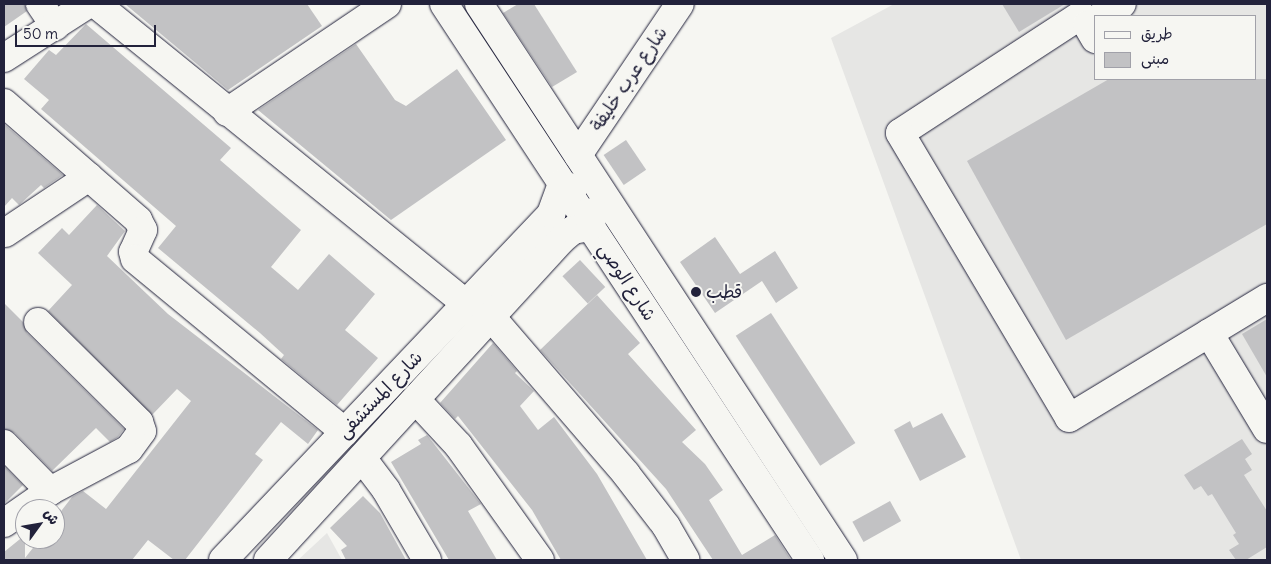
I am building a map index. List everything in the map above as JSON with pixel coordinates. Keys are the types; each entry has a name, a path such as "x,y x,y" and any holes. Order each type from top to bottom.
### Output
{"street":[{"path":"4,58 47,15 88,4"},
{"path":"96,4 466,304"},
{"path":"227,112 387,4"},
{"name":"شارع الوصي","path":"444,4 586,194 843,560"},
{"name":"شارع الوصي","path":"478,4 586,194 810,560"},
{"name":"شارع عرب خليفة","path":"545,238 571,226 680,4"},
{"path":"1099,15 1122,4"},
{"path":"1089,20 900,133 1069,418 1267,298"},
{"path":"4,103 138,220 143,230 132,252 135,259 345,432"},
{"path":"5,233 89,177"},
{"name":"شارع المستشفى","path":"223,560 466,304 545,238"},
{"name":"شارع المستشفى","path":"268,560 492,318 545,238"},
{"path":"492,318 626,474 666,526 686,560"},
{"path":"4,523 50,491 101,467 128,449 142,431 139,422 38,322"},
{"path":"1210,333 1267,429"},
{"path":"416,400 458,445 540,560"},
{"path":"4,444 50,491"},
{"path":"362,458 386,490 427,560"}],"shaded area":[{"path":"894,4 1267,4 1267,560 1021,560 831,38"},
{"path":"327,533 342,560 298,560"}],"building":[{"path":"4,4 25,4 27,11 4,27"},
{"path":"125,4 307,4 322,26 228,90"},
{"path":"518,4 534,4 577,72 552,87 503,13"},
{"path":"1002,4 1065,4 1019,32"},
{"path":"86,24 231,148 220,160 301,230 271,267 298,290 329,254 375,294 345,330 378,358 337,405 281,359 284,355 260,333 158,248 176,226 41,109 49,100 24,79 49,50 56,55"},
{"path":"356,44 395,100 406,106 457,69 506,140 391,220 258,110"},
{"path":"1267,79 1267,224 1066,340 967,161 1107,80"},
{"path":"4,124 63,175 44,188 41,185 19,205 12,198 4,207"},
{"path":"626,140 646,170 624,185 604,155"},
{"path":"97,205 125,231 107,256 168,314 318,430 308,444 281,422 255,454 263,460 185,560 174,560 148,540 132,560 4,560 4,552 15,543 15,549 25,549 25,558 32,549 65,549 65,506 72,497 83,491 106,509 191,401 177,389 152,415 48,311 72,285 38,253 62,228 69,235"},
{"path":"715,237 740,274 775,251 798,288 776,303 762,281 715,313 680,262"},
{"path":"580,260 605,287 588,303 562,276"},
{"path":"597,295 640,343 628,354 696,430 682,442 705,464 723,490 709,500 742,555 775,535 791,560 713,560 666,489 540,350"},
{"path":"4,303 23,322 27,333 124,429 118,437 110,442 96,428 52,471 15,433 4,429"},
{"path":"771,313 855,443 820,466 736,336"},
{"path":"1267,319 1267,377 1242,334"},
{"path":"493,343 517,371 515,373 534,391 520,406 538,430 554,417 597,474 647,560 561,560 532,510 458,416 455,419 440,403"},
{"path":"942,413 966,457 920,481 894,430 910,421 913,428"},
{"path":"427,435 481,504 468,511 497,560 449,560 391,462 421,444 418,440"},
{"path":"1242,439 1252,454 1245,459 1252,470 1244,475 1267,511 1267,547 1246,560 1236,560 1229,550 1239,544 1233,535 1236,533 1212,494 1208,496 1201,486 1194,490 1184,475"},
{"path":"4,466 23,485 4,504"},
{"path":"363,496 380,513 406,560 346,560 341,550 347,546 330,528"},
{"path":"890,501 901,521 864,542 852,522"}],"place":[{"name":"قطب","path":"696,292"}]}
